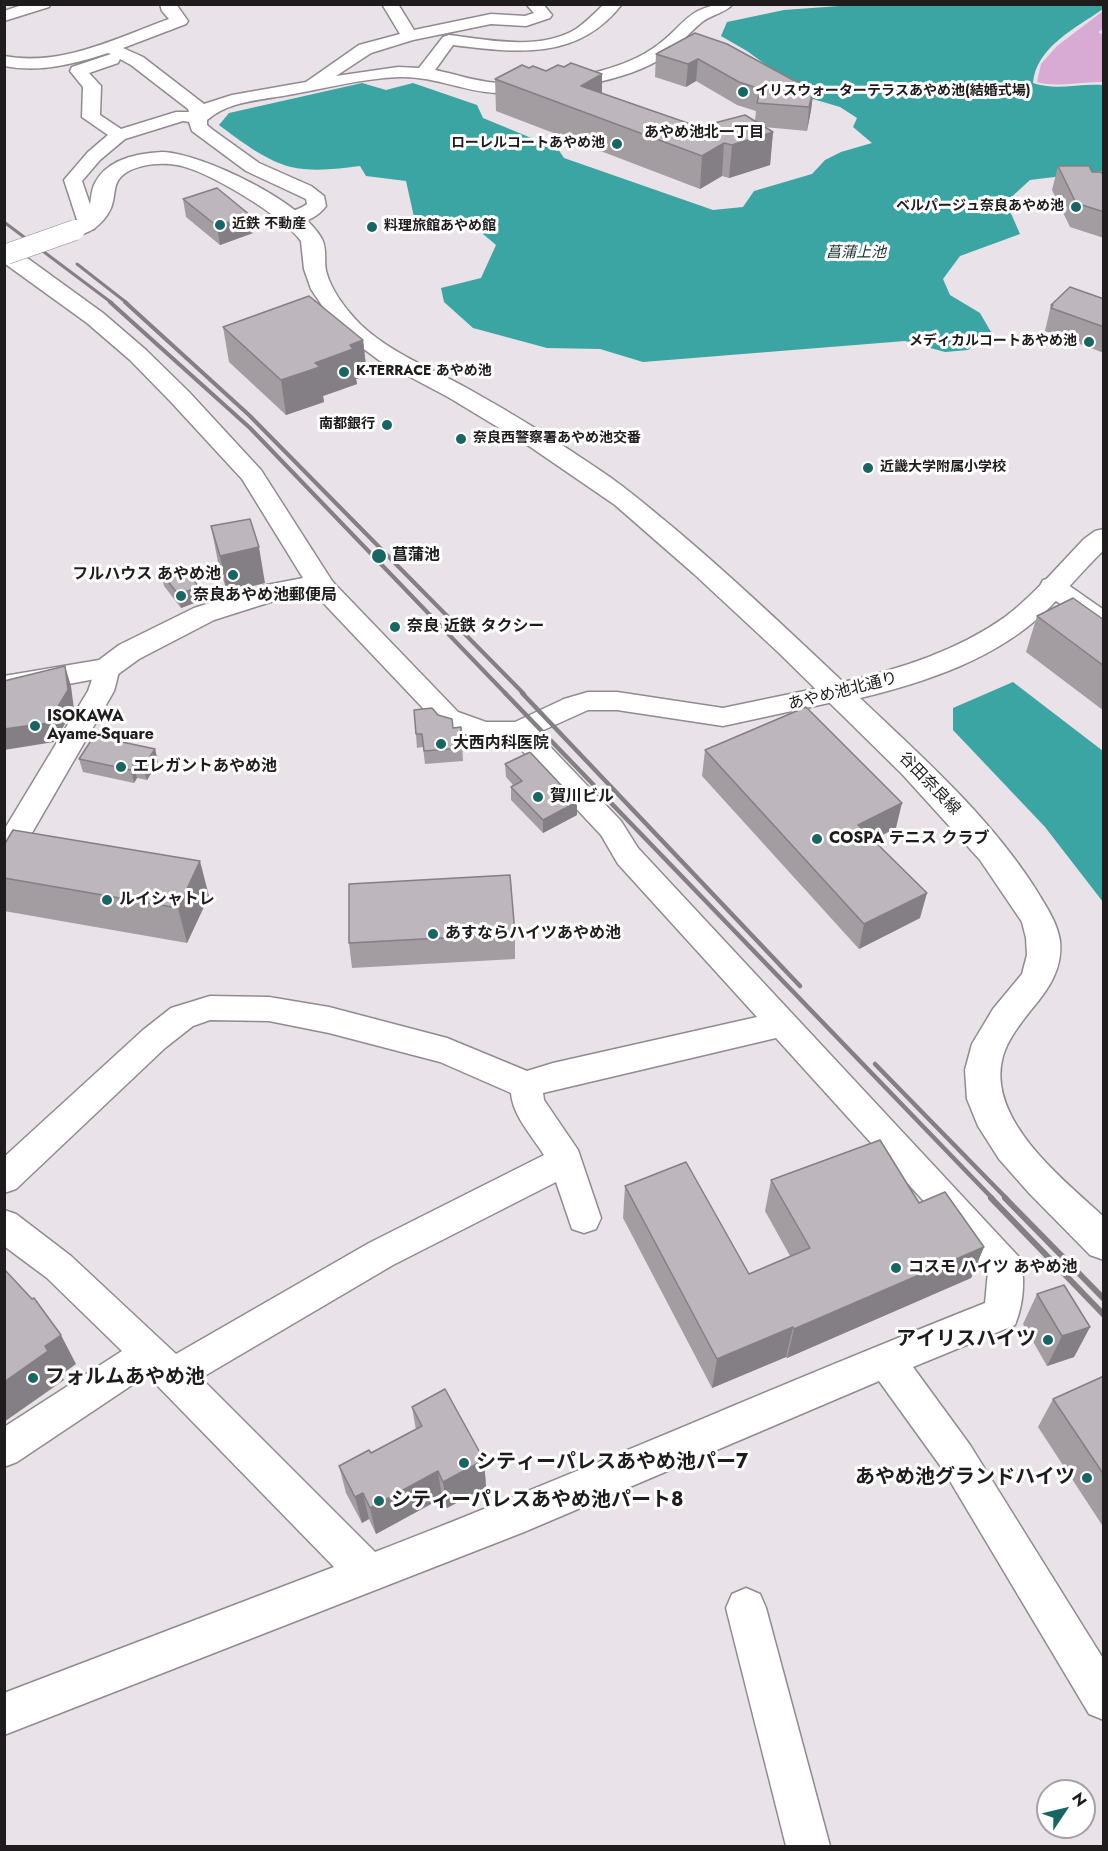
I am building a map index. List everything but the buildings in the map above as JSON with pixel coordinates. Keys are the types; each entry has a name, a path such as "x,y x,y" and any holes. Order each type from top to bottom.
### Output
{"street":[{"path":"4,16 43,4"},
{"path":"119,135 91,117 92,86 78,71 180,21 170,10 168,4"},
{"path":"390,4 410,36"},
{"path":"311,86 365,49 410,36 491,19 526,21 544,15 534,4"},
{"path":"424,73 449,40 507,46 545,44 567,39 582,32 599,21 614,4"},
{"path":"6,253 81,227 73,180 94,156 119,135 182,116 198,118 211,107 232,100 375,74 424,73 496,88 548,85 594,77 624,69 658,53 698,17 725,4"},
{"path":"563,11 599,21"},
{"path":"4,61 17,66 38,65 116,51 137,61 197,107 198,127 272,177 303,188 315,196 317,206 306,214 292,219"},
{"name":"谷田奈良線","path":"81,227 100,209 106,181 117,170 132,163 170,158 203,168 292,219 313,241 315,271 330,303 354,331 392,357 532,436 608,486 698,562 838,693 982,840 1038,919 1044,939 1043,957 1036,979 996,1029 986,1050 981,1076 991,1115 1012,1146 1057,1197 1104,1243"},
{"path":"4,1714 368,1573 691,1444 885,1359 1002,1313 1006,1267 628,856 611,828 519,731 485,731 449,719 320,584 252,475 180,397 138,355 95,318 6,253"},
{"name":"あやめ池北通り","path":"519,731 573,705 588,701 617,701 723,717 884,684 956,656 1002,631 1035,605 1093,545 1104,537"},
{"path":"4,686 107,668 129,652 204,614 277,591 320,584"},
{"path":"1052,586 1104,622"},
{"path":"4,856 101,691 107,668"},
{"path":"4,1179 154,1039 182,1017 210,1008 269,1009 329,1020 447,1051 526,1085 554,1076 782,1024"},
{"path":"526,1085 528,1103 566,1160 584,1218"},
{"path":"4,1449 160,1365 566,1160"},
{"path":"4,1225 59,1267 368,1573"},
{"path":"885,1359 957,1458 1104,1700"},
{"path":"746,1608 808,1846"}],"shaded area":[{"path":"1103,11 1103,29 1098,32 1103,35 1103,82 1045,84 1037,82 1041,64 1057,46"}],"water":[{"name":"菖蒲上池","path":"853,5 1103,5 1103,9 1070,31 1049,49 1041,59 1033,83 1059,87 1103,85 1103,171 1030,180 1006,202 1020,234 960,256 943,279 950,295 980,313 991,332 968,350 945,352 905,341 643,362 600,349 547,348 473,328 444,302 441,288 481,278 496,245 470,223 416,226 406,181 366,176 360,166 317,170 291,167 263,155 219,125 229,113 362,83 386,90 413,83 477,105 483,118 558,149 564,158 713,210 743,207 754,191 812,174 825,160 841,152 872,143 853,127 857,118 840,107 813,99 747,51 721,36 727,22 784,10"},
{"path":"1013,682 1103,751 1103,902 1045,827 953,730 953,708"}],"railway":[{"path":"4,222 112,303"},
{"path":"77,264 127,303"},
{"path":"110,302 250,428 506,694"},
{"path":"125,302 249,415 524,694"},
{"path":"505,693 993,1199"},
{"path":"522,693 800,986"},
{"path":"875,1064 1007,1199"},
{"path":"991,1198 1104,1315"},
{"path":"1005,1198 1104,1299"}],"place":[{"name":"イリスウォーターテラスあやめ池(結婚式場)","path":"743,92"},
{"name":"ローレルコートあやめ池","path":"617,144"},
{"name":"ベルパージュ奈良あやめ池","path":"1076,207"},
{"name":"近鉄 不動産","path":"220,225"},
{"name":"料理旅館あやめ館","path":"372,227"},
{"name":"メディカルコートあやめ池","path":"1089,342"},
{"name":"K-TERRACE あやめ池","path":"344,372"},
{"name":"南都銀行","path":"387,425"},
{"name":"奈良西警察署あやめ池交番","path":"461,439"},
{"name":"近畿大学附属小学校","path":"868,468"},
{"name":"菖蒲池","path":"379,556"},
{"name":"フルハウス あやめ池","path":"233,575"},
{"name":"奈良あやめ池郵便局","path":"181,596"},
{"name":"奈良 近鉄 タクシー","path":"395,627"},
{"name":"ISOKAWA Ayame-Square","path":"35,726"},
{"name":"大西内科医院","path":"441,744"},
{"name":"エレガントあやめ池","path":"121,767"},
{"name":"賀川ビル","path":"538,797"},
{"name":"COSPA テニス クラブ","path":"817,839"},
{"name":"ルイシャトレ","path":"107,900"},
{"name":"あすならハイツあやめ池","path":"433,934"},
{"name":"コスモ ハイツ あやめ池","path":"896,1268"},
{"name":"アイリスハイツ","path":"1048,1340"},
{"name":"フォルムあやめ池","path":"33,1378"},
{"name":"シティーパレスあやめ池パー7","path":"464,1463"},
{"name":"あやめ池グランドハイツ","path":"1087,1478"},
{"name":"シティーパレスあやめ池パート8","path":"379,1501"}],"district":[{"name":"あやめ池北一丁目","path":"704,133"}]}
